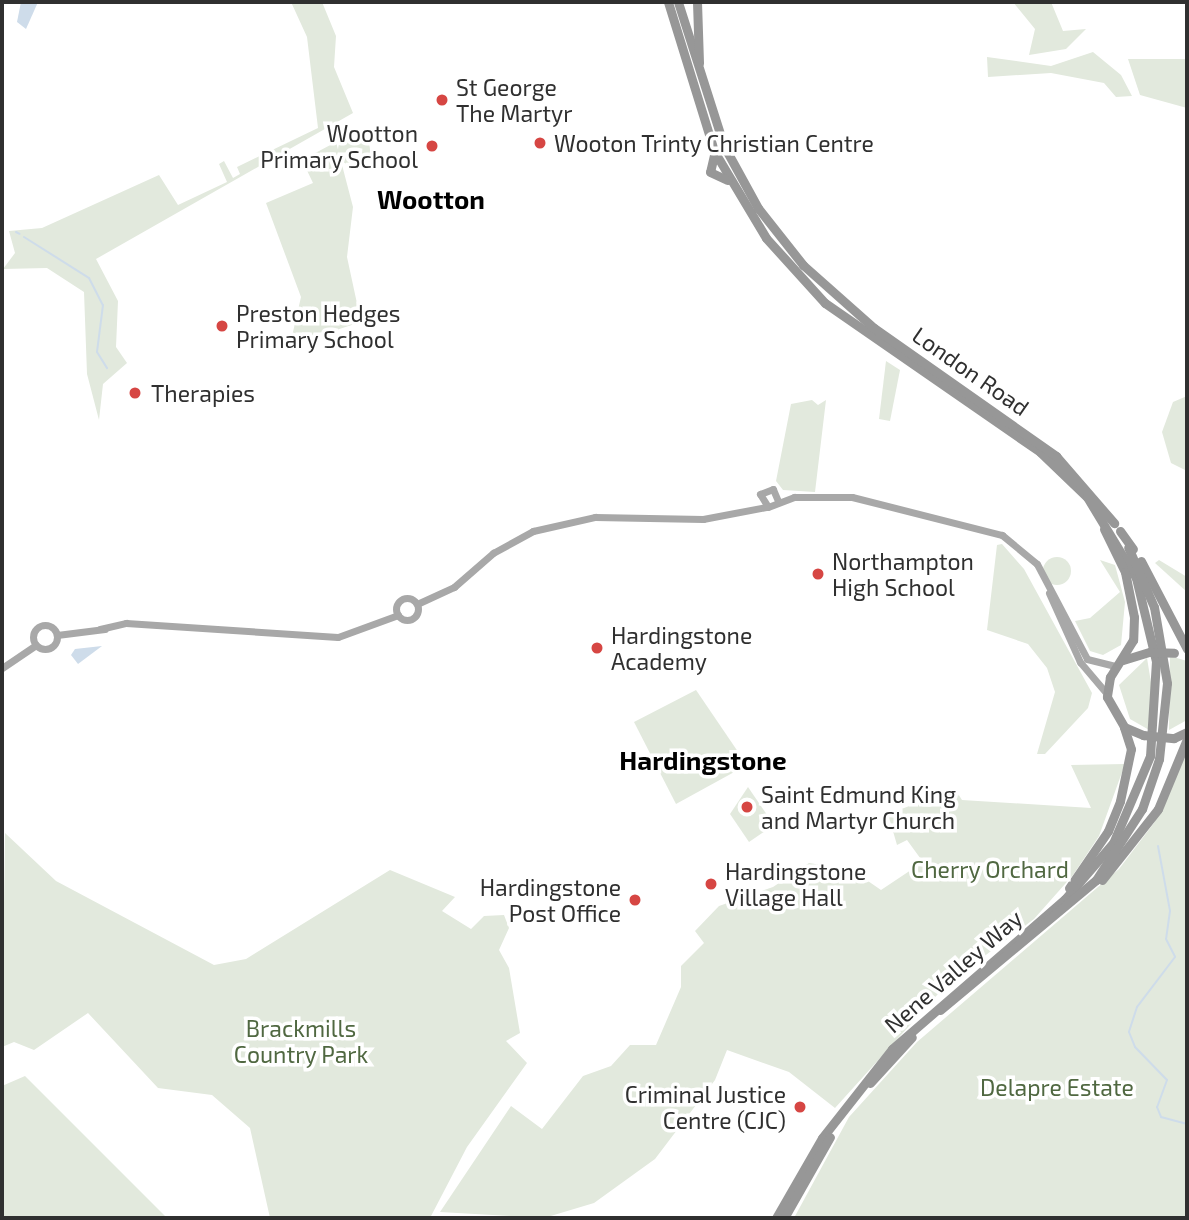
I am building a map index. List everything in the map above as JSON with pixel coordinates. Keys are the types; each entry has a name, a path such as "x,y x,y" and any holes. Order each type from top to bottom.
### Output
{"highway":[{"name":"London Road","path":"678,2 707,100 747,190 803,265 874,328 1056,456 1120,531 1148,589 1166,661 1165,730 1143,795"},
{"path":"697,2 695,37 707,100"},
{"name":"London Road","path":"668,4 714,151 730,184 766,238 825,303 1002,426 1087,497 1136,578 1154,644 1158,694 1143,795"},
{"path":"1002,426 1080,496 1112,544 1134,617 1133,640 1119,663 1107,694 1125,727 1130,760 1108,831 1040,921"},
{"path":"1120,531 1187,649"},
{"path":"1119,663 1150,652 1187,654"},
{"path":"1125,727 1143,735 1174,738 1187,732"},
{"path":"1017,947 1077,903 1127,854 1158,809 1187,740"},
{"name":"Nene Valley Way","path":"776,1218 822,1138 892,1049 1040,921 1103,858 1143,795"},
{"name":"Nene Valley Way","path":"784,1218 866,1088 924,1024 1096,880 1143,795"}],"main road":[{"path":"740,514 759,499 765,489 777,497 843,495 994,532 1018,544 1039,567 1087,659 1119,663"},
{"path":"398,615 401,600 417,604 454,587 493,552 533,531 595,517 740,514 766,506 777,497"},
{"path":"759,499 766,506"},
{"path":"1039,567 1076,654 1107,694"},
{"path":"2,668 36,645 41,626 57,635 133,625 338,637 398,615 413,618 417,604"},
{"path":"36,645 51,648 57,635"}],"green space":[{"path":"291,2 322,2 336,36 334,67 353,113 96,259 118,301 116,347 127,363 103,384 99,420 87,374 84,292 47,268 3,269 15,253 9,231 42,228 159,175 178,205 227,182 219,164 224,161 233,178 240,174 237,167 318,128 307,37"},
{"path":"1013,2 1051,2 1063,31 1086,29 1066,49 1029,55 1035,29"},
{"path":"1093,52 1121,75 1132,96 1116,97 1104,83 1051,73 988,77 987,57 1051,66"},
{"path":"1128,59 1187,59 1187,108 1140,95"},
{"path":"354,134 366,138 370,150 366,162 354,166 342,162 338,150 342,138"},
{"path":"336,142 353,207 347,257 361,322 290,345 301,297 266,203 313,183 302,160"},
{"path":"886,361 900,370 890,421 879,419"},
{"path":"1187,396 1187,471 1171,463 1162,432 1173,402"},
{"path":"812,400 818,405 826,400 815,492 783,490 776,481 791,404"},
{"path":"1002,544 1024,569 1092,693 1088,708 1045,754 1037,754 1055,692 1047,668 1028,644 987,630 997,545"},
{"path":"1057,557 1067,561 1071,571 1067,581 1057,585 1047,581 1043,571 1047,561"},
{"path":"1100,560 1115,565 1125,602 1121,645 1103,655 1090,651 1075,621 1090,618 1120,592"},
{"path":"1159,560 1187,577 1187,592 1155,563"},
{"path":"1170,656 1187,661 1187,720 1169,730"},
{"path":"1147,658 1154,701 1151,731 1130,719 1119,685"},
{"path":"696,690 747,765 676,804 634,722"},
{"name":"Delapre Estate","path":"1187,749 1187,1218 794,1218 849,1117 917,1042 1119,869 1154,823"},
{"name":"Cherry Orchard","path":"1125,764 1099,836 1073,875 1034,919 947,984 835,1108 789,1072 727,1050 715,1080 655,1159 594,1203 544,1218 440,1212 511,1106 542,1129 583,1076 611,1066 630,1045 656,1045 681,987 681,966 704,943 695,931 719,906 773,887 809,863 852,870 881,890 923,862 907,840 897,845 888,814 955,789 962,800 1091,808 1071,765"},
{"path":"748,787 774,825 749,842 730,814"},
{"name":"Brackmills Country Park","path":"5,833 56,881 214,965 246,959 390,870 455,897 442,911 471,929 484,916 504,915 509,928 499,950 509,968 520,1033 506,1041 527,1063 467,1147 430,1218 270,1218 250,1128 212,1095 158,1088 88,1013 34,1050 14,1042 2,1047"},
{"path":"25,1076 165,1216 163,1218 2,1218 2,1086"}],"water":[{"path":"21,2 38,2 26,29 17,22"},
{"path":"102,646 78,664 71,655 75,649"}],"waterway":[{"path":"2,75 2,93"},
{"path":"16,232 20,234"},
{"path":"24,237 89,278 103,305 97,352 107,368"},
{"path":"1158,846 1170,911 1166,939 1175,957 1137,1007 1129,1032 1135,1047 1167,1080 1157,1107 1161,1117 1187,1124"}],"place":[{"name":"St George The Martyr","path":"442,100"},
{"name":"Wooton Trinty Christian Centre","path":"540,143"},
{"name":"Wootton Primary School","path":"432,146"},
{"name":"Preston Hedges Primary School","path":"222,326"},
{"name":"Therapies","path":"135,393"},
{"name":"Northampton High School","path":"818,574"},
{"name":"Hardingstone Academy","path":"597,648"},
{"name":"Saint Edmund King and Martyr Church","path":"747,807"},
{"name":"Hardingstone Village Hall","path":"711,884"},
{"name":"Hardingstone Post Office","path":"635,900"},
{"name":"Criminal Justice Centre (CJC)","path":"800,1107"}],"district":[{"name":"Wootton","path":"431,199"},
{"name":"Hardingstone","path":"703,760"}]}
